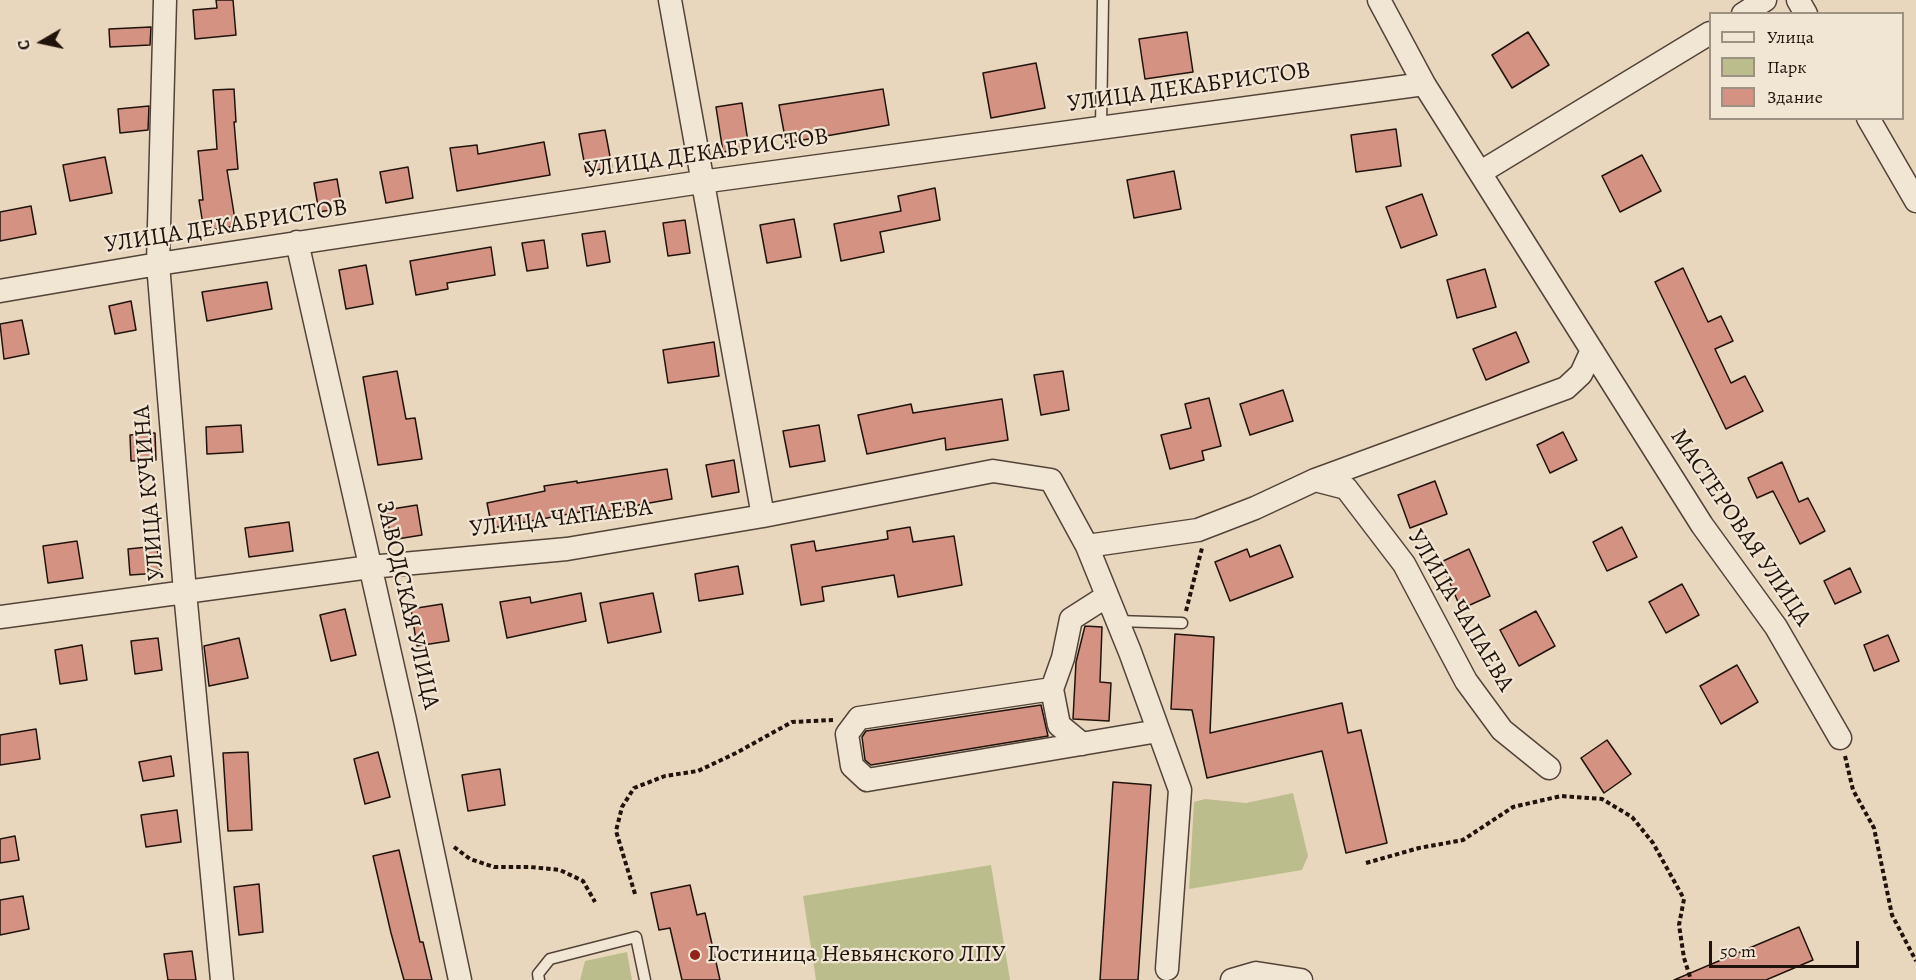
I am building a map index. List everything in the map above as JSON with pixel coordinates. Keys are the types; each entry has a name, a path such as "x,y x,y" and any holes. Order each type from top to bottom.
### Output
{"street":[{"name":"УЛИЦА КУЧИНА","path":"165,0 158,264 185,592 222,980"},
{"path":"670,0 763,516"},
{"name":"МАСТЕРОВАЯ УЛИЦА","path":"1379,0 1424,84 1702,525 1776,627 1840,738"},
{"path":"1746,12 1765,0"},
{"path":"1481,172 1709,34"},
{"name":"УЛИЦА ДЕКАБРИСТОВ","path":"0,291 297,242 701,182 1424,84"},
{"path":"1869,120 1916,201"},
{"name":"ЗАВОДСКАЯ УЛИЦА","path":"297,242 405,720 460,980"},
{"path":"1086,546 1198,530 1255,508 1315,480 1566,388 1581,374 1592,350"},
{"name":"УЛИЦА ЧАПАЕВА","path":"0,617 370,567 567,549 763,516 993,471 1051,480 1086,546 1107,596 1180,790 1167,969"},
{"name":"УЛИЦА ЧАПАЕВА","path":"1315,480 1346,488 1404,564 1466,681 1502,730 1549,768"},
{"path":"1082,744 1059,725 1052,689 1063,658 1071,619 1107,596"},
{"path":"1052,689 859,718 847,734 852,766 867,780 1158,731"},
{"path":"1232,980 1256,973 1301,980"}],"lane":[{"path":"1101,127 1103,0"},
{"path":"1117,621 1182,623"},
{"path":"539,980 538,974 550,959 636,937 645,980"}],"path":[{"path":"1182,623 1211,525"},
{"path":"634,894 616,831 622,807 634,788 665,776 698,771 792,722 827,720 856,723"},
{"path":"1840,738 1853,790 1874,828 1892,915 1916,961"},
{"path":"1366,863 1419,848 1463,840 1513,807 1561,796 1602,799 1632,817 1653,843 1684,899 1679,925 1684,958 1692,980"},
{"path":"432,848 453,846 470,859 494,867 560,870 583,881 595,902"}],"green space":[{"path":"1293,793 1308,856 1302,870 1189,889 1194,802 1205,799 1246,803"},
{"path":"991,865 1010,980 816,980 803,896"},
{"path":"627,952 632,980 580,980 585,961"}],"building":[{"path":"216,0 233,0 236,35 195,39 193,10 217,8"},
{"path":"151,27 150,45 110,47 109,29"},
{"path":"1187,32 1193,72 1145,79 1139,39"},
{"path":"1528,32 1549,65 1512,88 1492,55"},
{"path":"1036,63 1045,108 991,118 983,73"},
{"path":"234,89 238,169 227,170 236,226 204,231 199,200 203,200 198,151 217,149 213,90"},
{"path":"883,89 889,125 786,143 779,105"},
{"path":"742,103 749,148 723,152 716,107"},
{"path":"149,106 148,130 120,133 118,109"},
{"path":"1396,129 1401,166 1356,172 1351,135"},
{"path":"605,130 612,167 586,172 579,134"},
{"path":"544,142 550,175 457,191 450,148 477,145 478,154"},
{"path":"1642,155 1661,191 1620,212 1602,176"},
{"path":"105,157 112,193 70,201 63,165"},
{"path":"408,167 413,198 386,203 380,172"},
{"path":"1174,171 1181,209 1134,218 1127,180"},
{"path":"337,179 342,208 319,212 314,183"},
{"path":"935,188 940,220 880,232 884,252 841,261 834,224 901,211 898,196"},
{"path":"1422,194 1437,235 1401,248 1386,207"},
{"path":"31,206 36,234 0,241 0,212"},
{"path":"794,219 801,257 767,263 760,225"},
{"path":"685,220 690,253 668,256 663,223"},
{"path":"605,231 610,262 587,266 582,234"},
{"path":"544,240 548,268 527,271 522,243"},
{"path":"491,247 495,275 447,283 448,289 416,295 410,261"},
{"path":"366,265 373,304 346,309 339,270"},
{"path":"1683,268 1708,322 1721,316 1733,341 1715,349 1731,383 1745,376 1763,411 1726,429 1655,282"},
{"path":"1485,269 1496,307 1457,318 1447,280"},
{"path":"267,282 272,309 207,321 202,292"},
{"path":"131,301 136,330 115,334 109,306"},
{"path":"22,320 29,354 4,359 0,324"},
{"path":"1516,332 1529,362 1486,380 1473,349"},
{"path":"714,342 719,376 668,383 663,350"},
{"path":"397,371 406,419 415,418 422,459 378,465 363,377"},
{"path":"1063,371 1069,410 1041,415 1034,375"},
{"path":"1283,390 1293,421 1250,435 1240,404"},
{"path":"1209,398 1221,446 1202,451 1204,460 1170,469 1161,435 1191,428 1185,404"},
{"path":"1002,399 1008,440 946,450 945,438 867,454 858,415 911,404 913,413"},
{"path":"241,425 243,452 207,454 206,427"},
{"path":"819,425 825,461 790,467 783,431"},
{"path":"1563,432 1577,460 1550,473 1537,445"},
{"path":"155,433 156,460 131,461 130,435"},
{"path":"734,460 739,492 712,497 706,465"},
{"path":"1782,462 1799,502 1808,498 1825,531 1800,544 1773,491 1757,498 1748,478"},
{"path":"667,469 672,499 627,507 627,509 592,513 591,510 492,528 487,503 545,491 544,486"},
{"path":"1435,481 1447,514 1410,528 1398,495"},
{"path":"417,505 422,535 391,540 386,510"},
{"path":"289,522 293,551 249,557 245,528"},
{"path":"910,527 913,542 954,536 962,585 898,597 894,575 822,587 824,601 801,605 791,545 814,541 816,551 888,539 887,531"},
{"path":"1622,527 1637,557 1607,571 1593,542"},
{"path":"77,541 83,578 48,583 43,546"},
{"path":"1280,545 1293,577 1230,601 1215,562 1247,549 1250,557"},
{"path":"157,546 160,573 130,575 128,549"},
{"path":"1469,549 1490,596 1461,609 1441,562"},
{"path":"738,566 743,594 699,601 695,574"},
{"path":"1850,568 1861,592 1835,604 1824,581"},
{"path":"1682,584 1699,615 1666,633 1649,602"},
{"path":"581,593 586,621 507,638 500,602 530,597 531,603"},
{"path":"653,593 661,632 608,643 600,603"},
{"path":"442,604 449,641 417,646 411,609"},
{"path":"345,609 356,655 331,661 320,615"},
{"path":"1536,611 1555,646 1519,666 1500,630"},
{"path":"1085,626 1102,627 1100,682 1111,683 1109,721 1073,719 1076,662"},
{"path":"1175,634 1214,637 1210,733 1342,703 1348,733 1361,730 1387,843 1346,853 1322,751 1207,778 1192,710 1171,709"},
{"path":"1888,635 1899,661 1874,671 1864,645"},
{"path":"158,638 162,670 135,674 131,641"},
{"path":"239,638 248,678 209,686 204,646"},
{"path":"82,645 87,680 60,684 55,650"},
{"path":"1737,665 1758,702 1721,724 1700,686"},
{"path":"1041,705 1048,736 871,765 865,760 862,737 866,731"},
{"path":"36,729 40,759 0,765 0,735"},
{"path":"1607,740 1631,774 1604,793 1581,758"},
{"path":"248,752 252,830 228,831 223,753"},
{"path":"378,752 390,797 365,804 354,759"},
{"path":"171,756 174,776 143,781 139,762"},
{"path":"500,769 505,805 468,811 462,775"},
{"path":"1113,782 1151,785 1138,980 1100,980"},
{"path":"177,810 181,842 146,847 141,815"},
{"path":"15,836 19,860 0,863 0,839"},
{"path":"399,850 420,942 423,942 432,980 404,980 391,933 373,856"},
{"path":"259,884 263,932 239,935 234,887"},
{"name":"Гостиница Невьянского ЛПУ","path":"690,885 697,915 705,913 720,980 682,980 670,928 659,930 651,893"},
{"path":"23,896 29,929 0,935 0,900"},
{"path":"1799,927 1813,960 1766,980 1674,980"},
{"path":"192,951 196,980 168,980 164,954"}],"place":[{"name":"Гостиница Невьянского ЛПУ","path":"695,955"}]}
